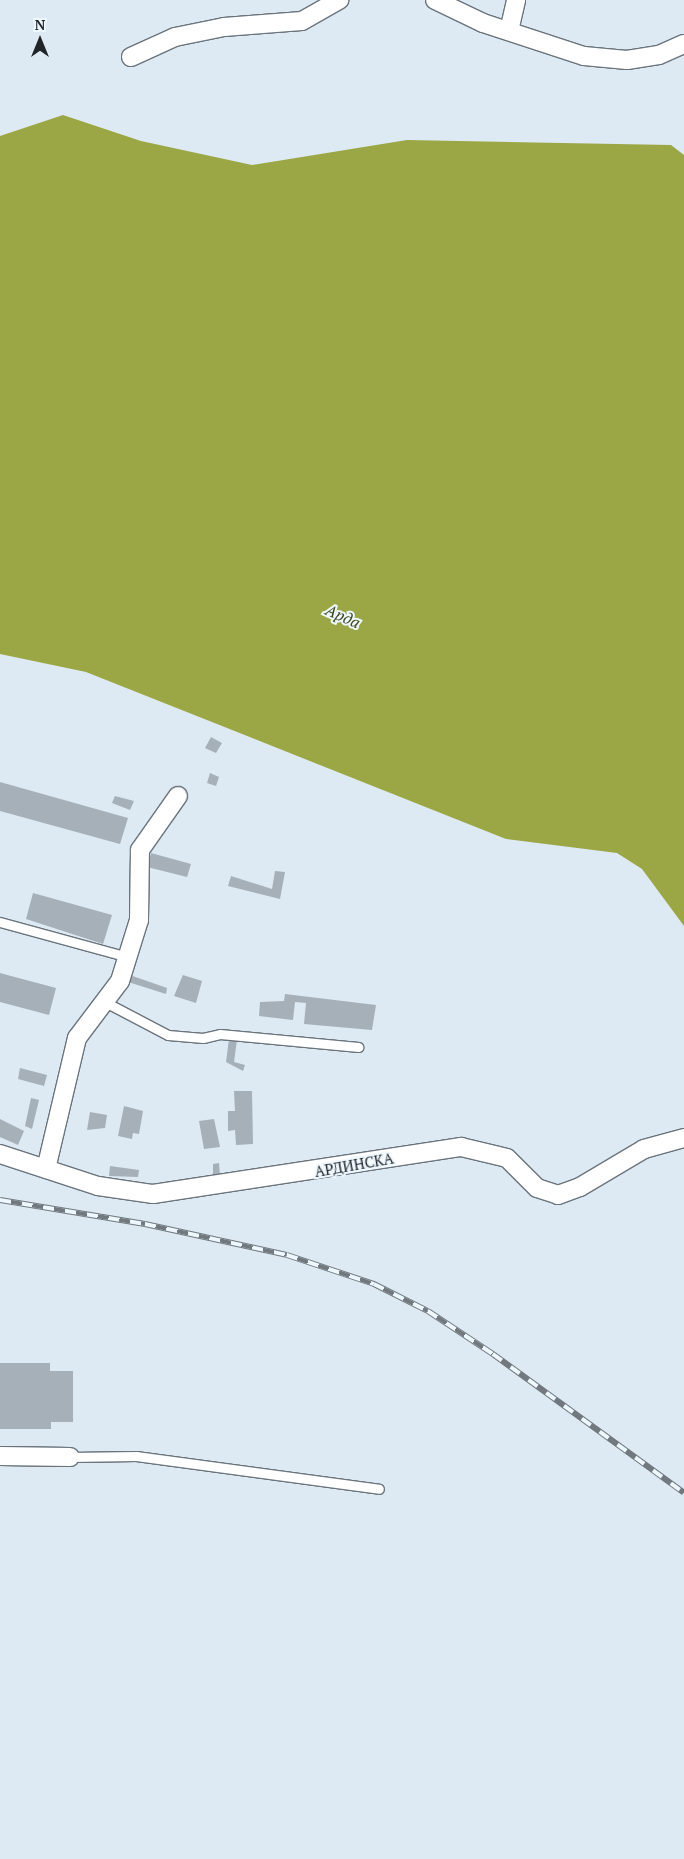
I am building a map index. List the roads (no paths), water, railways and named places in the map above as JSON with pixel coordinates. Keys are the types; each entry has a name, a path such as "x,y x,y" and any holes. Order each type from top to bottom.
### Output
{"street":[{"path":"131,57 175,37 224,27 302,21 339,0"},
{"path":"435,0 509,31 584,56 627,60 659,55 684,44"},
{"path":"509,31 516,0"},
{"path":"46,1169 78,1038 120,981 139,920 140,850 178,796"},
{"name":"АРДИНСКА","path":"0,1154 127,1192 177,1193 461,1147 507,1158 537,1188 558,1195 580,1187 644,1149 684,1138"},
{"path":"0,1456 70,1457"}],"lane":[{"path":"0,922 128,957"},
{"path":"105,1002 168,1035 203,1038 220,1034 358,1047"},
{"path":"70,1457 136,1456 379,1489"}],"water":[{"name":"Арда","path":"63,115 141,141 252,165 407,140 671,145 684,155 684,926 642,869 617,853 506,839 86,672 0,654 0,136"}],"railway":[{"path":"0,1200 145,1224 287,1255 374,1284 428,1311 493,1354 684,1493"}]}
